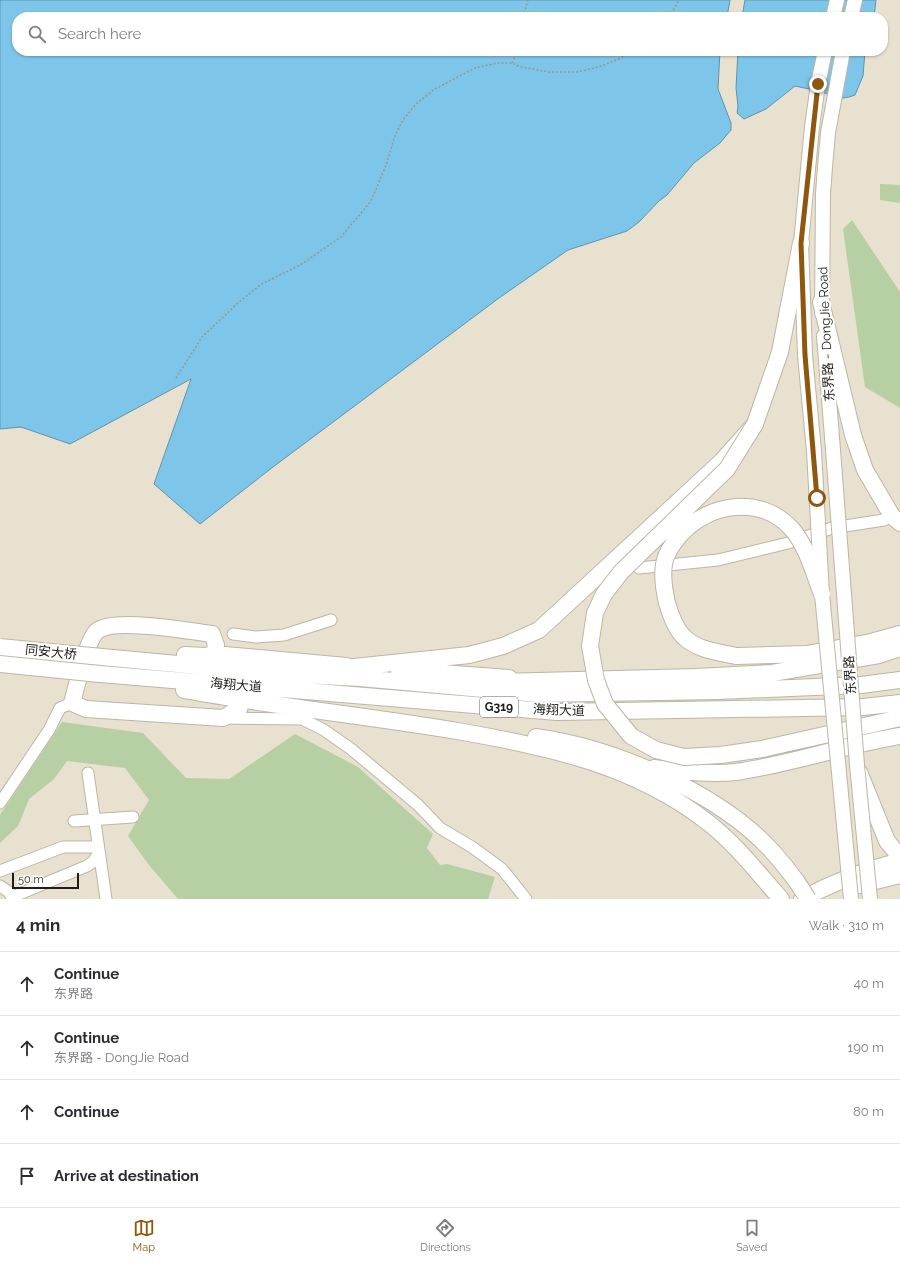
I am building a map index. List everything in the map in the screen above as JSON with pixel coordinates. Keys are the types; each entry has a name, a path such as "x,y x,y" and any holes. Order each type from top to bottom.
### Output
{"highway":[{"path":"801,243 780,352 755,424 727,469 621,572 604,594 595,613 590,646 596,680 605,704 631,736 656,750 684,757 721,755 762,749 900,718"},
{"path":"821,302 853,436 865,470 892,516 900,523"},
{"path":"284,674 469,655 503,646 539,630 721,462 755,424"},
{"path":"822,594 805,548 790,528 774,515 754,508 733,507 707,513 688,526 672,545 664,563 663,588 670,613 682,636 704,649 736,656 807,654 871,642 900,634"},
{"path":"242,701 238,709 223,718 86,709 72,703 90,641 97,631 108,626 124,625 212,634 229,643 244,657"},
{"path":"212,634 216,645 214,654"},
{"name":"同安大桥","path":"0,647 102,657"},
{"path":"410,684 695,677 772,673 878,654 900,648"},
{"path":"102,657 214,654 477,677 558,680"},
{"name":"海翔大道","path":"102,657 284,674 360,678 410,684 538,694 726,691 861,685 900,680"},
{"name":"同安大桥","path":"0,664 100,674"},
{"path":"100,674 242,701 393,720 486,729 559,740 640,766 698,794 742,824 771,850 797,882 808,899"},
{"name":"海翔大道","path":"100,674 557,712 863,707 900,703"},
{"path":"393,720 526,743 589,760 629,775 670,796 706,821 730,842 781,899"},
{"path":"640,766 694,773 734,772 900,736"},
{"path":"857,765 887,841 900,857"},
{"path":"802,899 833,883 878,866 900,861"},
{"path":"816,899 831,891 900,875"}],"main road":[{"path":"834,12 837,0"},
{"path":"851,12 855,0"},
{"name":"东界路 - DongJie Road","path":"814,451 805,355 801,243 812,127 818,84 824,56"},
{"name":"东界路 - DongJie Road","path":"833,450 821,302 823,194 828,133 843,56"},
{"name":"东界路","path":"833,450 857,765 870,899"},
{"name":"东界路","path":"814,451 822,594 851,899"}],"street":[{"path":"639,568 718,560 788,543 832,528 884,520"},
{"path":"233,634 256,637 284,635 331,620"},
{"path":"0,803 49,730 60,708 72,703"},
{"path":"223,718 302,719 324,730 350,749 418,805 440,828 472,847 502,869 526,899"},
{"path":"88,774 93,819 106,899"},
{"path":"74,822 93,819 132,817"},
{"path":"0,871 63,847 98,849"},
{"path":"0,886 9,892 13,898 87,866 94,861 98,849"},
{"path":"87,866 93,866 101,869"}],"path":[{"path":"524,12 528,0"},
{"path":"672,12 679,0"},
{"path":"512,63 516,56"},
{"path":"176,378 202,337 238,303 260,285 300,265 341,237 370,202 387,163 394,138 403,120 416,104 435,89 475,68 498,63 512,63 521,67 550,72 577,72 599,67 624,56"}],"green space":[{"path":"880,184 900,185 900,203 880,200"},
{"path":"852,220 900,292 900,408 865,387 843,229"},
{"path":"62,722 143,733 186,778 229,779 295,734 358,767 433,834 427,848 440,865 447,864 495,877 488,899 178,899 149,865 128,836 149,800 125,768 67,761 54,779 29,799 18,826 0,843 0,815"}],"water":[{"path":"0,0 730,0 728,12 12,12 12,56 720,56 718,89 731,123 731,130 720,143 694,163 667,195 659,201 639,222 627,231 568,250 499,298 273,467 200,524 154,484 191,379 70,444 21,427 0,429"},
{"path":"745,0 876,0 875,12 743,12"},
{"path":"738,56 865,56 863,76 855,95 849,97 840,98 795,86 766,109 744,119 737,113 738,106 736,88"}],"route":[{"path":"817,498 805,355 801,243 812,127 818,84"}]}
